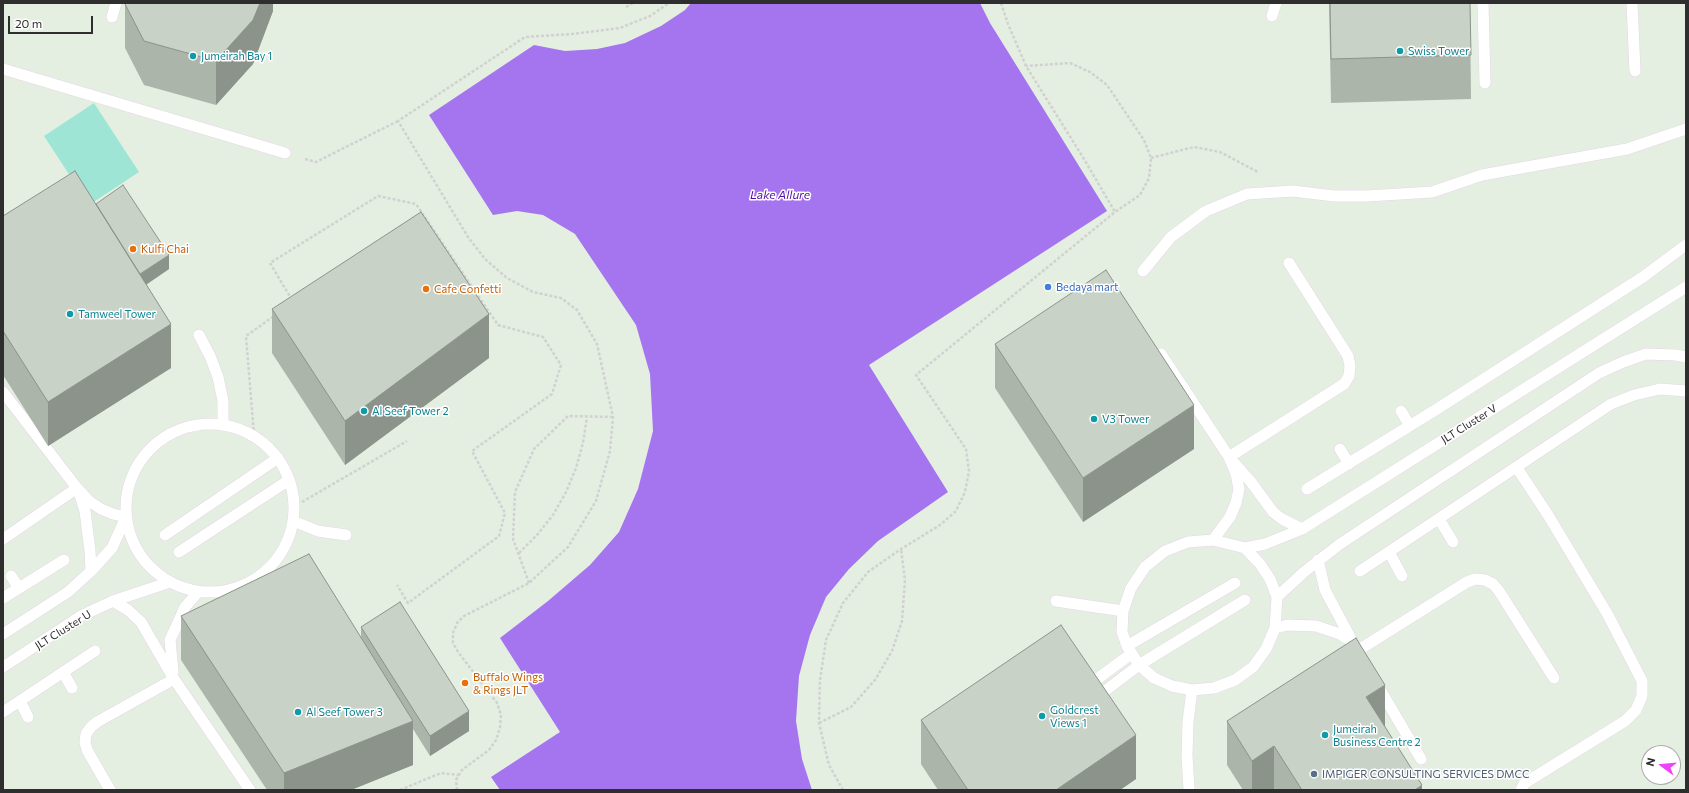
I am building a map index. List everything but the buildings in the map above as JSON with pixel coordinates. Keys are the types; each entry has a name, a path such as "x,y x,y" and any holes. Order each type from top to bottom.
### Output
{"lane":[{"path":"112,17 116,3"},
{"path":"1272,16 1276,3"},
{"path":"1483,3 1485,83"},
{"path":"1632,3 1635,71"},
{"path":"3,69 284,153"},
{"path":"1143,271 1171,237 1206,210 1247,194 1293,191 1334,196 1367,196 1432,192 1482,175 1627,149 1686,129"},
{"path":"1307,489 1410,426 1642,278 1686,245"},
{"path":"1229,457 1344,384 1349,376 1350,366 1348,356 1289,263"},
{"name":"JLT Cluster V","path":"1245,548 1260,564 1270,580 1277,597 1275,628 1266,649 1253,667 1235,680 1214,688 1192,690 1172,686 1154,678 1139,665 1129,650 1122,632 1123,612 1131,588 1145,567 1160,555 1188,542 1213,540 1245,548 1265,544 1302,529 1686,287"},
{"path":"199,335 210,356 218,378 223,401 224,424"},
{"path":"1161,354 1229,457 1251,482 1273,512 1282,519 1302,529"},
{"path":"1277,597 1318,560 1356,532 1599,373 1623,362 1646,354 1676,355 1686,357"},
{"path":"1360,571 1517,468 1611,404 1634,395 1660,389 1686,391"},
{"path":"3,392 77,488 89,501 101,509 126,517"},
{"path":"1401,411 1410,426"},
{"path":"3,634 68,592 91,571 112,548 126,517 129,486 142,458 165,437 193,425 224,424 254,435 278,458 290,480 294,507 293,521 285,546 270,567 249,583 224,591 198,592 170,582 154,571 140,555 131,537 126,517"},
{"path":"1340,449 1349,464"},
{"path":"1213,540 1230,517 1236,503 1239,489 1236,474 1229,457"},
{"path":"165,536 278,458"},
{"path":"1517,468 1548,515 1608,615 1642,681 1642,696 1636,710 1625,720 1528,781 1521,790"},
{"path":"179,552 290,480"},
{"path":"3,539 77,488"},
{"path":"77,488 85,511 91,571"},
{"path":"1439,519 1453,542"},
{"path":"293,521 318,531 346,535"},
{"path":"1389,552 1402,576"},
{"path":"3,598 64,560"},
{"path":"1318,560 1325,590 1365,664"},
{"path":"11,576 19,588"},
{"path":"1357,651 1466,582 1475,579 1485,580 1493,584 1499,591 1554,678"},
{"name":"JLT Cluster U","path":"3,667 81,616 113,602 170,582"},
{"path":"1090,685 1129,650 1235,583"},
{"path":"174,679 170,640 185,607 198,592"},
{"path":"1097,696 1139,665 1245,600"},
{"path":"1056,601 1123,612"},
{"path":"113,602 128,610 141,622 174,679 250,790"},
{"path":"1275,628 1288,625 1316,626 1340,634 1352,641"},
{"path":"3,712 95,651"},
{"path":"62,672 72,688"},
{"path":"1373,678 1421,760"},
{"path":"110,790 87,750 85,742 86,734 90,727 174,679"},
{"path":"1189,790 1187,755 1188,722 1192,690"},
{"path":"20,701 28,716"}],"path":[{"path":"626,7 633,3"},
{"path":"284,153 316,162 398,121 525,37 572,34 620,28 650,16 669,3"},
{"path":"1001,3 1008,24 1026,66 1115,212"},
{"path":"843,790 829,765 819,723 820,680 826,640 843,603 868,572 901,549 940,525 956,511 966,492 969,471 966,449 916,375 1115,212 1140,195 1149,178 1151,158 1144,140 1106,85 1090,72 1070,63 1026,66"},
{"path":"398,121 468,237 485,259 507,278 533,292 561,298 577,310 597,344 613,417 610,451 596,501 568,547 529,583 464,616 457,623 453,633 454,643 458,652 497,703 501,715 500,728 496,740 488,750 462,770 458,775 456,780 457,790"},
{"path":"1151,158 1194,147 1220,152 1260,173"},
{"path":"294,302 270,263 378,196 416,204 498,325 543,337 561,365 552,394 472,451 505,512 500,536 408,603 397,585"},
{"path":"254,435 246,336 276,315"},
{"path":"529,583 513,539 515,492 534,449 568,416 613,417"},
{"path":"518,553 541,530 553,514 566,492 576,468 583,443 587,417"},
{"path":"294,507 407,441"},
{"path":"819,723 851,707 875,680 892,651 902,621 905,580 901,549"},
{"path":"400,790 441,773 458,775"}],"shaded area":[{"path":"94,103 139,172 89,205 44,136"}],"water":[{"name":"Lake Allure","path":"691,3 980,3 990,23 1107,211 869,365 948,492 878,541 849,569 826,597 810,635 799,676 796,721 802,759 812,790 500,790 491,777 560,732 500,638 548,601 590,565 619,532 638,489 653,431 650,374 636,325 575,234 543,215 517,211 493,215 429,115 534,45 565,51 597,49 625,43 661,26 685,10"}],"place":[{"name":"Swiss Tower","path":"1400,51"},
{"name":"Jumeirah Bay 1","path":"193,56"},
{"name":"Kulfi Chai","path":"133,249"},
{"name":"Bedaya mart","path":"1048,287"},
{"name":"Cafe Confetti","path":"426,289"},
{"name":"Tamweel Tower","path":"70,314"},
{"name":"Al Seef Tower 2","path":"364,411"},
{"name":"V3 Tower","path":"1094,419"},
{"name":"Buffalo Wings & Rings JLT","path":"465,683"},
{"name":"Al Seef Tower 3","path":"298,712"},
{"name":"Goldcrest Views 1","path":"1042,716"},
{"name":"Jumeirah Business Centre 2","path":"1325,735"},
{"name":"IMPIGER CONSULTING SERVICES DMCC","path":"1314,774"}]}
